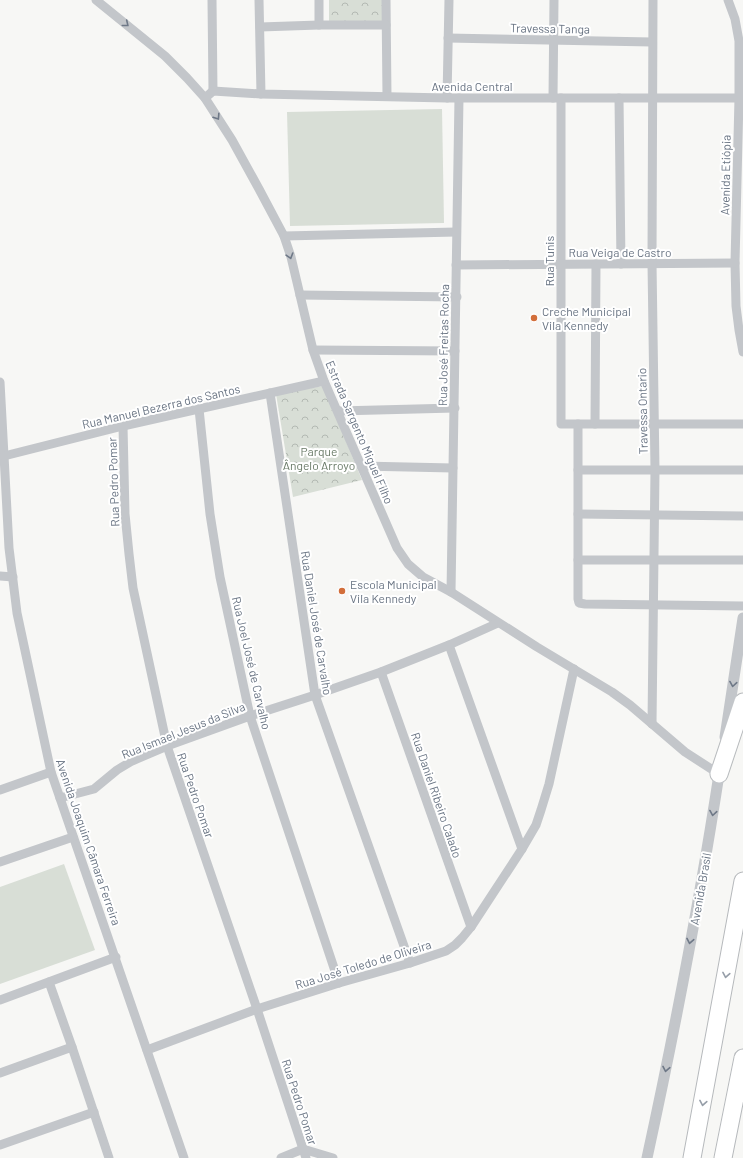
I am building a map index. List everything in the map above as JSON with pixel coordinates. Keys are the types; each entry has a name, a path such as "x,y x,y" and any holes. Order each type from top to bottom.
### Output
{"highway":[{"path":"719,774 743,702"},
{"path":"692,1158 743,881"},
{"path":"723,1158 743,1058"}],"street":[{"name":"Estrada Sargento Miguel Filho","path":"96,0 165,56 187,78 205,98 232,140 284,236 291,257 313,350 324,381 397,548 408,564 422,577 451,592 498,623 612,692 685,752 719,774"},
{"path":"205,98 213,91 212,0"},
{"path":"259,0 261,94"},
{"path":"319,0 319,25"},
{"path":"386,0 387,96"},
{"path":"447,98 449,0"},
{"name":"Rua Tunis","path":"554,0 561,264 561,424 578,424"},
{"name":"Travessa Ontario","path":"652,724 655,470 653,424 652,263 653,0"},
{"name":"Avenida Etiópia","path":"728,0 738,32 741,98 735,263 738,330 743,352"},
{"path":"260,27 386,25"},
{"name":"Travessa Tanga","path":"448,38 652,42"},
{"name":"Avenida Central","path":"213,91 261,94 447,98 741,98"},
{"name":"Rua José Freitas Rocha","path":"451,592 459,98"},
{"path":"619,98 621,264"},
{"path":"284,236 456,232"},
{"name":"Rua Veiga de Castro","path":"456,265 735,263"},
{"path":"595,424 596,264"},
{"path":"300,295 456,297"},
{"path":"313,350 455,351"},
{"name":"Rua Manuel Bezerra dos Santos","path":"4,456 123,426 324,381"},
{"name":"Avenida Joaquim Câmara Ferreira","path":"0,382 9,548 17,613 51,772 184,1158"},
{"name":"Rua Daniel José de Carvalho","path":"270,393 315,695 410,963"},
{"path":"338,411 455,408"},
{"name":"Rua Joel José de Carvalho","path":"199,409 210,514 220,577 250,716 339,983"},
{"path":"743,424 578,424 578,599 580,603 743,606"},
{"name":"Rua Pedro Pomar","path":"123,426 125,514 128,554 132,582 167,746 258,1009 304,1154"},
{"path":"361,466 453,468"},
{"path":"578,470 743,470"},
{"path":"578,514 743,516"},
{"path":"578,560 743,560"},
{"path":"0,576 13,577"},
{"name":"Avenida Brasil","path":"647,1158 703,875 743,618"},
{"name":"Rua Ismael Jesus da Silva","path":"60,798 94,789 117,770 127,764 167,746 250,716 381,672 449,645 498,623"},
{"path":"449,645 522,849"},
{"name":"Rua José Toledo de Oliveira","path":"147,1050 258,1009 446,951 462,938 471,927 536,825 548,784 574,669"},
{"name":"Rua Daniel Ribeiro Calado","path":"381,672 471,927"},
{"path":"0,790 51,772"},
{"path":"0,862 74,838"},
{"path":"0,1000 116,957"},
{"path":"49,982 109,1158"},
{"path":"0,1073 72,1047"},
{"path":"0,1145 94,1112"},
{"path":"281,1158 304,1154 333,1158"}],"green space":[{"path":"329,0 384,0 384,21 329,23"},
{"path":"442,109 444,223 290,226 287,112"},
{"name":"Parque Ângelo Arroyo","path":"323,386 362,480 293,497 276,394"},
{"path":"64,864 95,950 0,984 0,887"}],"place":[{"name":"Creche Municipal Vila Kennedy","path":"534,318"},
{"name":"Escola Municipal Vila Kennedy","path":"342,591"}]}
